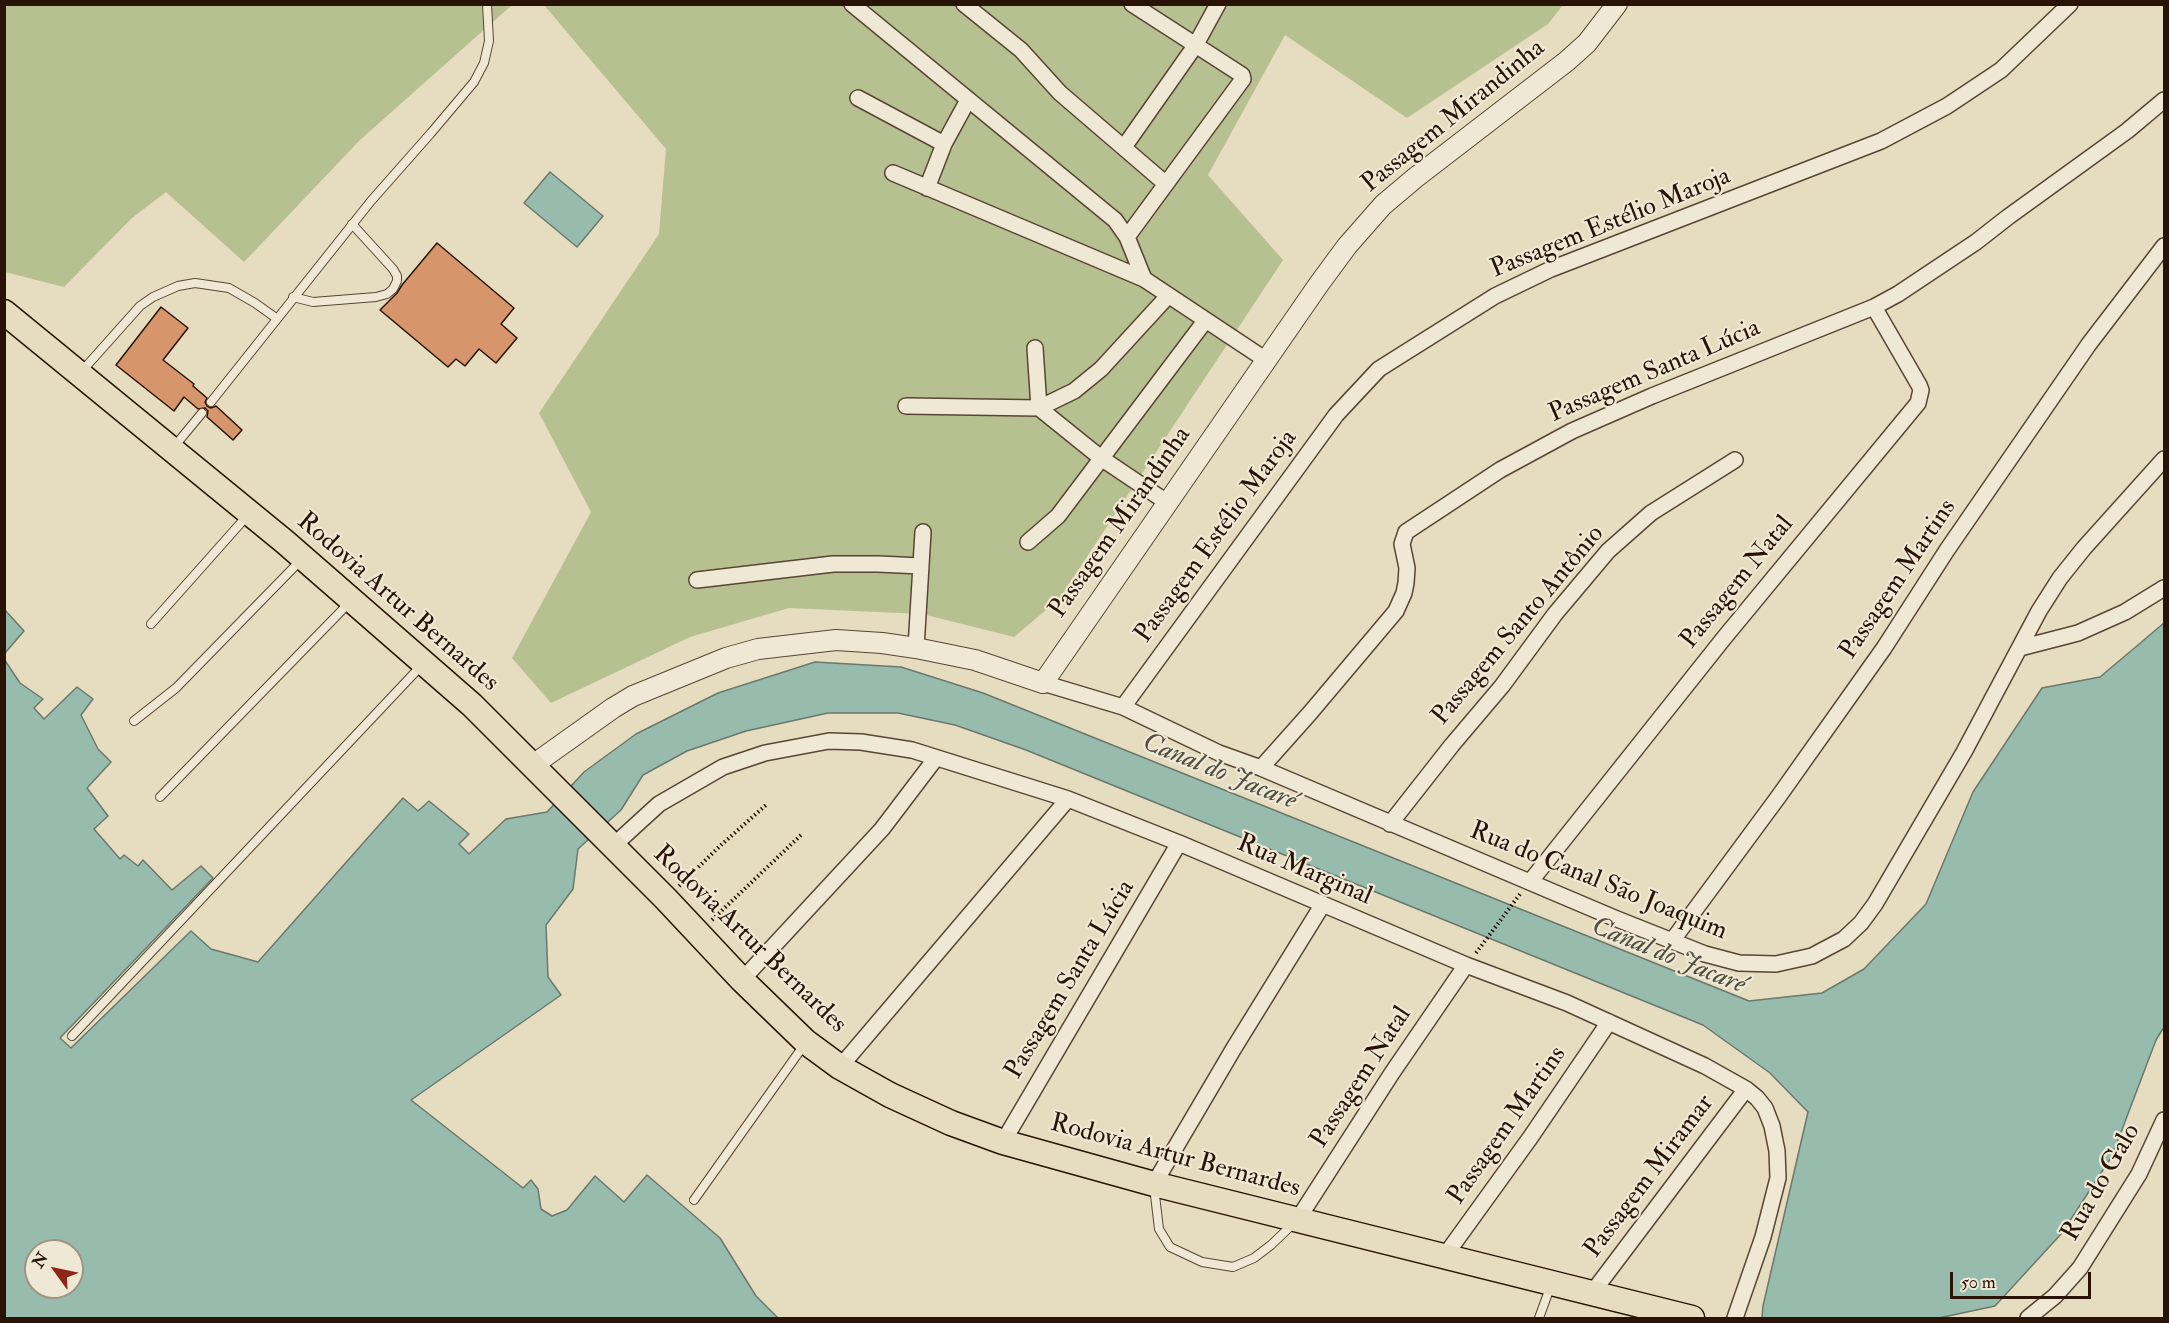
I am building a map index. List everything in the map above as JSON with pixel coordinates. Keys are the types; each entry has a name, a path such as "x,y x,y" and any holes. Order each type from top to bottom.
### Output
{"main road":[{"name":"Rodovia Artur Bernardes","path":"4,312 250,512 424,662 539,771 666,899 742,980 806,1042 840,1067 890,1095 951,1123 1003,1142 1154,1184 1692,1318"}],"street":[{"path":"852,4 1115,220 1127,237 1144,279"},
{"path":"964,4 1020,50 1060,93 1166,184"},
{"path":"1127,237 1242,79 1242,75 1132,4"},
{"path":"1124,147 1195,46 1218,4"},
{"name":"Passagem Mirandinha","path":"1043,682 1340,255 1383,205 1414,178 1567,61 1587,43 1617,4"},
{"name":"Passagem Estélio Maroja","path":"1123,707 1336,415 1379,369 1495,296 1551,269 1891,136 1947,106 2001,70 2070,4"},
{"path":"858,98 944,144"},
{"path":"927,188 944,144 968,100"},
{"name":"Passagem Santa Lúcia","path":"1261,768 1396,611 1406,583 1407,568 1402,544 1406,532 1500,470 1572,431 1652,396 1874,307 1898,294 1976,242 2127,131 2164,100"},
{"path":"893,173 1144,279 1266,360"},
{"name":"Passagem Martins","path":"1672,941 1884,648 1947,550 2089,344 2164,246"},
{"path":"906,406 1039,408 1074,391 1101,369 1168,296"},
{"name":"Passagem Natal","path":"1527,885 1724,638 1918,404 1919,385 1874,307"},
{"path":"1028,542 1058,516 1205,321"},
{"path":"1035,348 1039,408 1101,458 1168,503"},
{"path":"2020,648 2039,611 2060,578 2164,459"},
{"name":"Passagem Santo Antônio","path":"1390,824 1502,686 1554,614 1608,550 1651,513 1735,460"},
{"path":"916,648 923,532"},
{"path":"697,580 833,564 921,566"},
{"path":"2020,648 2078,633 2125,612 2164,588"},
{"path":"539,771 612,708 633,696 726,658 758,649 827,640 882,643 975,660 1043,682"},
{"name":"Rua do Canal São Joaquim","path":"1043,682 1123,707 1219,753 1261,768 1527,885 1724,960 1760,965 1812,956 1844,939 1861,923 1875,904 1964,752 2020,648"},
{"name":"Rua Marginal","path":"609,843 659,804 723,767 765,753 829,741 861,742 912,750 1068,799 1323,904 1470,960 1684,1055 1746,1089 1765,1108 1777,1150 1778,1178 1763,1237 1735,1318"},
{"path":"742,980 882,829 936,758"},
{"path":"840,1067 1068,799"},
{"name":"Passagem Santa Lúcia","path":"1003,1142 1179,843"},
{"path":"1154,1184 1323,904"},
{"name":"Passagem Natal","path":"1298,1219 1392,1073 1470,960"},
{"name":"Passagem Martins","path":"1444,1257 1530,1138 1609,1022"},
{"name":"Passagem Miramar","path":"1592,1293 1746,1089"},
{"name":"Rua do Galo","path":"2028,1318 2055,1296 2080,1268 2139,1174 2164,1120"}],"lane":[{"path":"211,402 352,224 474,82 484,63 489,41 487,4"},
{"path":"293,297 313,302 376,297 387,294 393,289 397,276 393,269 352,224"},
{"path":"80,374 140,306 153,297 178,286 195,283 229,288 276,318"},
{"path":"172,449 202,413"},
{"path":"151,624 250,512"},
{"path":"134,722 176,688 303,558"},
{"path":"160,797 352,599"},
{"path":"72,1036 424,662"},
{"path":"694,1200 806,1042"},
{"path":"1154,1184 1159,1229 1170,1247 1202,1262 1233,1267 1254,1258 1298,1219"},
{"path":"1539,1318 1552,1283"}],"path":[{"path":"666,899 766,805"},
{"path":"699,933 801,835"},
{"path":"1470,960 1527,885"}],"shaded area":[{"path":"5,5 512,5 360,140 244,262 166,192 132,218 64,287 5,272"},
{"path":"544,5 1563,5 1548,24 1407,118 1285,35 1208,175 1283,260 1059,599 1014,637 922,614 789,608 690,637 551,703 512,658 591,512 539,413 659,234 666,149"},
{"path":"550,172 603,216 577,247 524,203"},
{"path":"5,610 24,631 5,653"},
{"path":"2164,623 2164,1027 2156,1040 2112,1156 2062,1233 1995,1306 1939,1318 1762,1318 1808,1112 1770,1073 1703,1025 1026,750 955,725 898,713 828,713 746,731 687,751 643,775 621,810 578,849 573,889 546,925 548,977 561,995 411,1100 523,1188 531,1180 538,1189 541,1209 552,1216 567,1210 595,1176 624,1202 647,1175 720,1238 756,1296 778,1318 5,1318 4,659 20,683 43,699 34,708 44,719 77,687 93,699 81,715 98,749 111,762 87,788 108,816 94,829 120,859 124,855 138,866 143,860 172,890 201,866 213,878 60,1038 71,1048 191,931 211,949 258,962 403,798 418,811 429,801 469,834 459,844 469,854 506,819 547,812 584,772 636,734 718,693 815,662 901,667 983,693 1749,1001 1822,993 1864,969 1926,904 1973,792 2042,688 2100,677"}],"building":[{"path":"437,243 514,308 501,324 517,338 496,363 479,349 465,366 456,359 448,367 380,310 397,293"},
{"path":"161,307 188,328 163,360 194,384 193,386 207,398 205,402 207,406 211,408 216,406 242,430 233,440 207,417 208,411 205,408 198,409 184,397 174,411 116,365"}],"water label":[{"name":"Canal do Jacaré","path":"1219,773"},
{"name":"Canal do Jacaré","path":"1668,957"}]}
